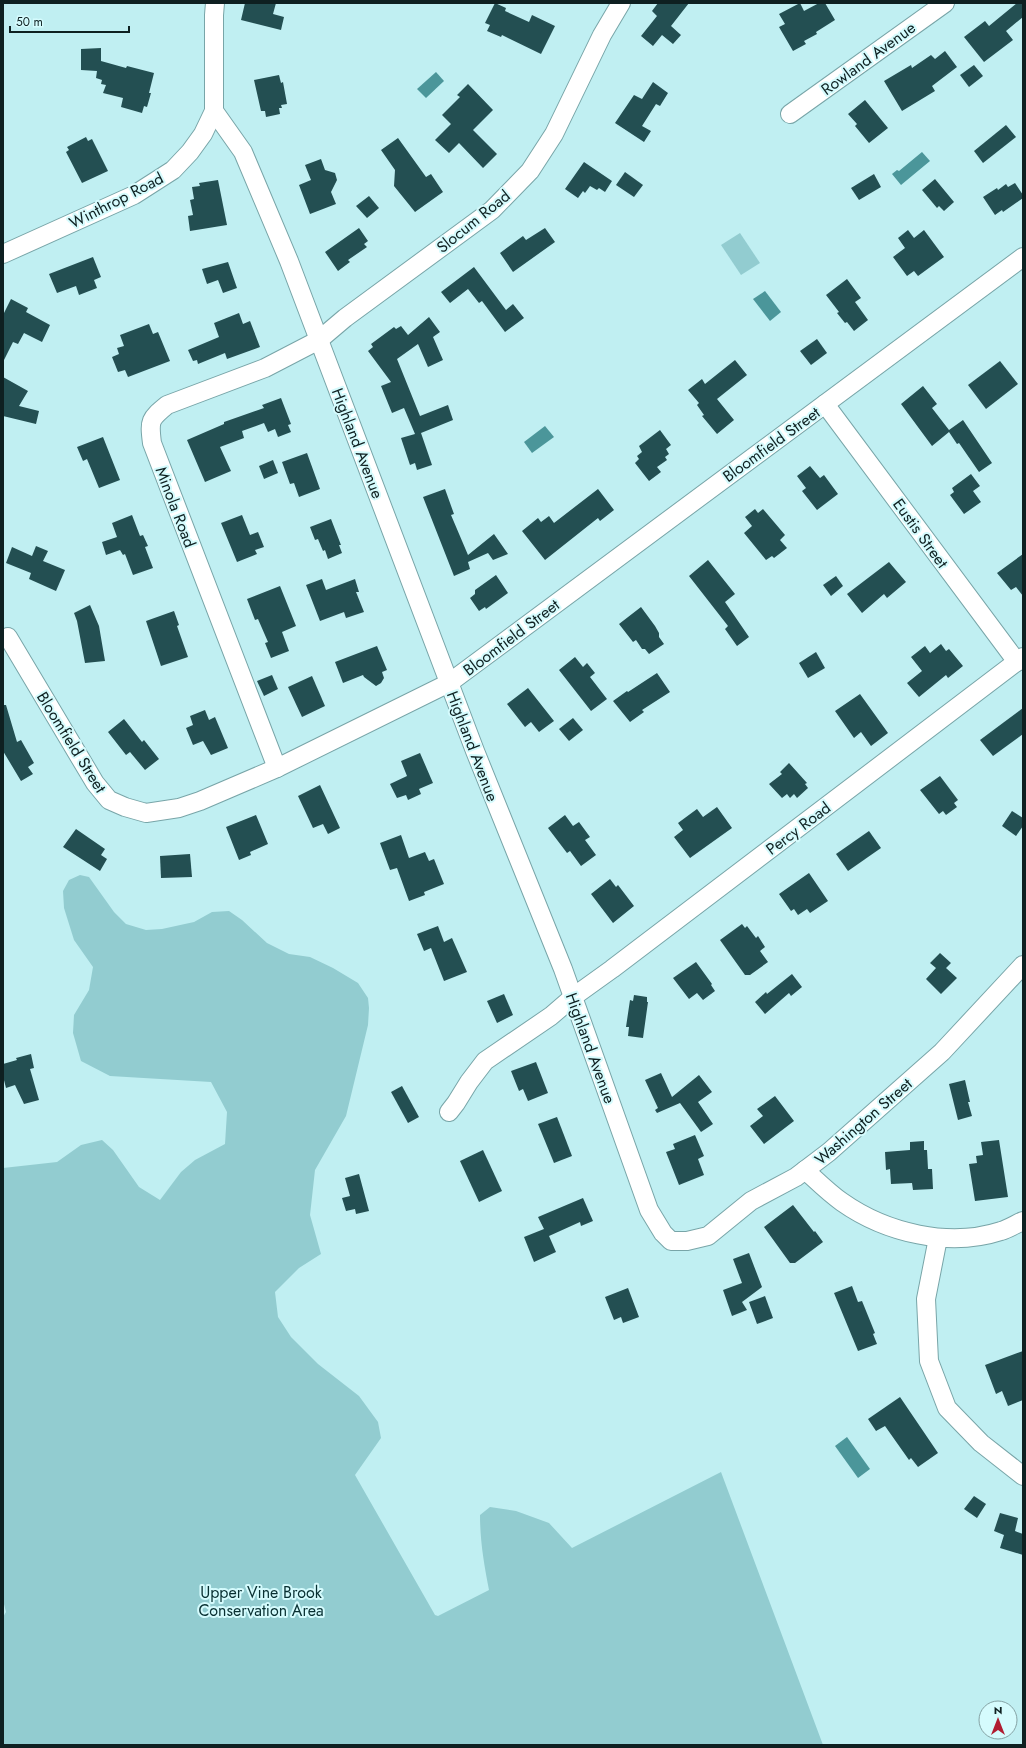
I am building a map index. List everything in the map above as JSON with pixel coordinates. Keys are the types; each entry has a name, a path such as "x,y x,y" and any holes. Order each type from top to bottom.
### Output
{"street":[{"name":"Winthrop Road","path":"3,254 134,194 174,170 190,152 203,134 214,111 214,14 216,3"},
{"name":"Slocum Road","path":"319,340 344,318 492,210 530,171 554,134 602,35 621,3"},
{"name":"Rowland Avenue","path":"790,114 945,3"},
{"name":"Highland Avenue","path":"214,111 243,152 289,260 449,683 573,998 649,1210 663,1233 671,1241 678,1241"},
{"name":"Bloomfield Street","path":"8,638 96,783 109,800 125,807 146,813 179,808 200,801 276,768 449,683 1023,256"},
{"name":"Minola Road","path":"276,768 152,443 150,424 156,414 167,405 265,368 319,340"},
{"name":"Eustis Street","path":"826,404 1020,660"},
{"name":"Percy Road","path":"449,1112 485,1061 551,1016 1020,660"},
{"name":"Washington Street","path":"678,1241 688,1241 708,1236 751,1201 796,1177 829,1152 942,1052 1023,965"},
{"path":"805,1170 842,1202 875,1221 904,1231 938,1238 969,1237 1000,1231 1023,1221"},
{"path":"938,1238 926,1299 929,1361 947,1408 980,1443 1023,1476"}],"green space":[{"path":"740,233 760,263 741,275 721,245"},
{"name":"Upper Vine Brook Conservation Area","path":"80,875 89,877 114,912 126,924 146,930 162,929 194,922 212,912 229,911 242,920 267,943 289,954 310,957 333,968 358,983 368,998 368,1025 346,1116 315,1170 310,1215 321,1254 299,1268 275,1292 278,1317 291,1337 318,1364 359,1396 378,1422 381,1438 355,1475 435,1615 438,1616 489,1590 483,1552 480,1515 490,1507 516,1511 549,1523 572,1548 721,1472 823,1745 3,1745 3,1617 6,1612 3,1600 3,1168 57,1162 81,1145 102,1140 113,1150 139,1187 160,1200 181,1172 195,1160 225,1144 227,1112 211,1082 110,1076 81,1061 73,1033 74,1015 89,990 93,967 74,940 64,908 63,891 69,880"}],"shaded area":[{"path":"436,72 444,81 426,98 417,89"},
{"path":"922,152 930,161 901,185 892,174 897,170 899,171"},
{"path":"765,291 781,312 770,321 753,299"},
{"path":"545,426 554,437 532,453 524,442"},
{"path":"847,1437 870,1469 858,1478 835,1446"}],"building":[{"path":"245,3 276,3 273,14 284,17 281,30 241,20"},
{"path":"495,3 506,8 505,11 529,22 532,15 555,26 541,54 502,35 501,37 487,31 490,25 485,23"},
{"path":"658,3 689,3 671,26 681,35 673,44 662,35 653,46 641,36 657,16 652,11"},
{"path":"800,3 804,11 819,3 825,3 835,20 816,32 817,34 804,41 806,44 793,51 779,27 785,24 779,14"},
{"path":"1017,3 1023,3 1023,17 1006,31 1013,40 984,62 964,37 985,21 989,26"},
{"path":"101,48 101,61 126,68 127,66 154,73 147,107 144,106 142,113 121,107 123,98 103,93 106,85 101,84 102,80 96,78 97,71 81,70 81,49"},
{"path":"945,51 957,67 932,86 935,91 902,111 884,81 911,65 912,68 931,55 935,59"},
{"path":"974,65 983,76 969,87 960,75"},
{"path":"279,75 281,83 283,82 287,104 281,105 282,108 279,108 280,114 266,117 265,111 261,111 254,80"},
{"path":"653,82 668,93 660,106 656,104 642,126 651,131 644,142 615,123 634,95 642,99"},
{"path":"468,84 493,110 473,130 497,154 483,168 459,143 449,153 435,140 451,124 442,115 460,97 457,95"},
{"path":"865,100 888,128 869,143 855,126 857,124 848,114"},
{"path":"1006,125 1016,137 983,163 974,151"},
{"path":"86,137 88,141 92,139 108,171 82,183 66,152 69,150 67,147"},
{"path":"398,138 426,177 431,174 443,192 415,212 394,186 395,170 381,150"},
{"path":"321,159 325,170 335,173 337,180 331,192 336,204 310,214 299,185 311,180 305,165"},
{"path":"584,162 612,181 605,192 599,188 597,190 590,186 585,193 583,191 578,198 565,189"},
{"path":"625,172 643,185 634,197 616,185"},
{"path":"874,174 881,187 859,200 851,188"},
{"path":"935,179 954,202 944,211 939,206 937,208 922,190"},
{"path":"218,180 227,225 190,231 188,216 193,215 190,200 194,199 192,187 200,186 199,183"},
{"path":"1015,183 1023,195 1023,198 1003,212 1002,210 995,215 983,197 997,188 998,190 1006,184 1008,187"},
{"path":"369,196 379,208 367,218 356,206"},
{"path":"359,228 368,241 364,244 367,247 348,260 350,262 338,271 325,252"},
{"path":"545,228 555,242 513,272 500,253 523,236 526,240"},
{"path":"908,230 914,238 924,230 944,257 918,276 914,271 907,276 893,257 905,248 898,238"},
{"path":"93,257 101,277 94,280 97,288 79,295 76,286 57,293 49,274"},
{"path":"228,262 237,288 223,293 218,280 207,284 202,269"},
{"path":"474,267 506,310 513,304 524,318 505,332 482,301 479,303 468,289 450,303 441,292"},
{"path":"847,279 861,298 855,302 868,320 854,331 837,313 839,312 826,295"},
{"path":"11,299 28,308 26,312 50,325 42,342 24,333 18,344 13,342 3,362 3,315"},
{"path":"239,313 243,324 250,321 260,347 227,359 225,353 198,364 197,360 193,361 188,350 219,337 214,323"},
{"path":"429,317 440,332 433,337 443,360 428,367 418,344 397,359 420,416 448,405 453,420 421,433 432,465 417,470 415,463 410,465 401,438 415,434 404,408 392,413 381,386 391,382 368,351 373,347 371,344 394,327 396,329 401,326 408,335"},
{"path":"149,324 153,334 158,332 170,361 128,377 125,370 118,372 112,357 119,354 117,348 124,346 120,335"},
{"path":"817,339 827,353 811,365 800,351"},
{"path":"735,360 747,375 717,399 734,420 717,434 702,416 704,415 697,405 699,403 688,390 702,379 705,384"},
{"path":"1000,361 1018,384 986,409 968,385"},
{"path":"3,377 28,391 19,406 39,411 36,424 3,416"},
{"path":"923,386 937,404 932,408 949,430 963,420 992,463 979,472 959,443 957,444 949,432 932,446 901,404"},
{"path":"281,398 291,424 288,425 291,432 278,437 275,429 268,432 264,423 242,431 244,438 220,447 231,471 205,482 187,440 224,424 224,422 264,408 262,405"},
{"path":"660,430 671,445 666,449 669,454 665,457 667,460 657,467 661,472 649,481 635,463 639,459 637,456 642,452 639,446"},
{"path":"103,437 120,480 99,488 87,459 83,461 77,447"},
{"path":"307,453 320,489 299,497 294,483 290,484 282,462"},
{"path":"273,460 278,473 264,479 259,466"},
{"path":"810,466 820,478 824,475 838,494 817,510 802,491 806,488 797,476"},
{"path":"971,474 980,486 973,491 981,502 964,514 950,495 954,492 952,488"},
{"path":"445,489 454,514 451,515 468,555 494,534 508,554 493,560 488,553 468,562 470,569 454,576 423,497"},
{"path":"598,489 614,510 600,521 598,518 545,560 522,531 538,518 541,522 549,516 554,523"},
{"path":"755,509 758,513 763,509 785,535 780,540 787,548 774,558 772,556 766,560 744,533 752,526 745,517"},
{"path":"132,515 140,536 143,535 148,546 145,547 153,568 133,575 125,554 123,555 120,550 106,555 102,542 117,537 112,523"},
{"path":"242,515 250,535 258,532 264,547 255,550 257,554 237,562 221,523"},
{"path":"331,519 341,545 339,545 342,553 328,559 325,550 323,551 318,539 315,540 310,527"},
{"path":"36,546 48,551 43,561 65,570 56,591 29,579 31,573 6,563 12,547 32,556"},
{"path":"1023,554 1023,596 1016,587 1011,590 997,573"},
{"path":"708,560 735,594 725,602 749,637 737,646 725,629 728,626 689,576"},
{"path":"889,562 906,582 887,598 884,594 862,613 847,594"},
{"path":"496,575 508,593 486,609 485,607 479,611 470,598 475,594 475,590"},
{"path":"836,576 843,586 831,596 823,585"},
{"path":"322,579 326,590 355,579 359,592 356,592 364,612 346,618 344,612 320,621 306,585"},
{"path":"280,586 296,626 282,632 289,651 271,658 265,643 268,642 258,619 255,620 247,599"},
{"path":"90,605 99,626 105,661 85,663 77,621 74,613"},
{"path":"641,607 655,626 659,633 659,637 664,644 649,654 645,649 642,649 636,640 633,642 619,624"},
{"path":"174,611 179,625 177,626 188,657 161,666 146,621"},
{"path":"941,644 946,651 949,649 963,666 948,678 946,675 919,697 907,683 922,671 911,657 925,646 930,653"},
{"path":"377,646 387,670 382,672 384,678 381,683 376,686 363,675 343,683 335,662"},
{"path":"816,652 825,668 808,678 799,663"},
{"path":"575,657 583,667 587,663 595,673 590,677 607,699 591,711 559,670"},
{"path":"657,673 670,692 642,710 644,712 630,722 613,701"},
{"path":"272,675 278,689 264,696 257,681"},
{"path":"312,676 325,706 302,717 288,687"},
{"path":"528,688 554,721 539,732 531,722 525,727 507,704"},
{"path":"860,694 888,733 871,746 861,732 854,738 835,711"},
{"path":"3,705 6,705 17,742 21,740 34,763 28,767 33,774 21,781 3,751"},
{"path":"1023,708 1023,734 993,756 980,740"},
{"path":"205,710 209,720 215,717 228,748 211,755 203,741 193,745 186,728 193,725 190,716"},
{"path":"573,718 583,730 569,741 559,729"},
{"path":"124,719 142,742 144,740 159,759 145,770 130,752 126,755 108,732"},
{"path":"420,753 433,783 419,789 421,794 408,800 406,795 397,798 390,784 407,776 401,761"},
{"path":"789,763 807,783 805,784 808,788 797,798 794,794 790,798 787,794 782,798 769,784 782,774 780,772"},
{"path":"940,776 958,800 954,803 957,807 946,815 943,811 939,814 920,790"},
{"path":"320,785 340,828 328,834 323,824 313,828 298,796"},
{"path":"717,807 732,828 690,858 674,837 683,830 678,823 697,809 703,817"},
{"path":"1012,811 1023,818 1023,826 1016,836 1002,826"},
{"path":"256,815 268,844 250,852 251,855 239,860 226,827"},
{"path":"565,815 573,826 579,822 590,837 585,840 596,855 581,866 570,851 567,853 548,828"},
{"path":"76,829 105,849 101,855 107,859 100,871 63,847"},
{"path":"869,831 881,848 848,871 836,854"},
{"path":"401,835 409,858 425,852 429,861 434,859 444,884 424,892 425,895 409,901 397,868 390,870 380,843"},
{"path":"190,854 192,877 161,878 160,856"},
{"path":"809,873 828,901 810,913 807,909 798,915 794,909 791,911 779,894"},
{"path":"610,879 616,887 618,885 634,906 613,923 591,894"},
{"path":"742,924 745,928 747,926 756,938 758,936 765,947 760,951 768,962 750,975 745,975 720,940"},
{"path":"438,926 444,942 452,938 467,972 444,981 431,948 424,951 417,934"},
{"path":"940,953 951,963 946,968 957,978 941,994 926,979 936,968 930,963"},
{"path":"696,962 712,984 711,985 715,991 703,1000 697,993 689,999 673,978"},
{"path":"792,974 802,987 791,996 789,993 765,1014 755,1002 766,992 767,994"},
{"path":"504,994 513,1015 497,1023 487,1001"},
{"path":"634,995 647,997 648,1002 643,1038 628,1036 629,1027 626,1027 630,1000 633,1001"},
{"path":"31,1054 34,1068 30,1069 39,1100 24,1104 15,1085 6,1088 3,1076 3,1064 17,1060 16,1058"},
{"path":"536,1062 548,1093 528,1101 523,1089 519,1091 511,1071"},
{"path":"661,1073 672,1097 699,1075 712,1092 698,1102 713,1124 701,1132 680,1103 657,1113 655,1110 658,1108 645,1080"},
{"path":"965,1080 970,1102 968,1102 972,1116 958,1120 949,1084"},
{"path":"402,1086 419,1117 408,1123 391,1092"},
{"path":"775,1096 794,1121 764,1144 750,1126 763,1116 757,1109"},
{"path":"557,1117 572,1156 554,1163 538,1124"},
{"path":"695,1135 704,1156 698,1159 704,1175 679,1185 666,1152 675,1149 673,1144"},
{"path":"999,1140 1008,1197 975,1201 969,1164 977,1163 976,1156 983,1155 981,1142"},
{"path":"924,1141 924,1150 927,1150 928,1169 932,1169 933,1189 913,1190 912,1183 891,1184 890,1169 886,1170 885,1152 910,1150 910,1142"},
{"path":"483,1150 502,1191 479,1202 460,1161"},
{"path":"359,1174 369,1211 356,1214 355,1209 346,1211 342,1198 350,1196 345,1178"},
{"path":"583,1198 593,1221 581,1226 580,1222 549,1236 556,1252 534,1262 524,1237 544,1229 538,1217"},
{"path":"793,1205 823,1242 795,1263 790,1263 764,1227"},
{"path":"749,1253 762,1287 742,1302 747,1310 732,1316 723,1290 742,1283 733,1259"},
{"path":"852,1286 858,1302 862,1301 875,1333 873,1334 877,1344 858,1351 834,1293"},
{"path":"628,1288 639,1317 623,1323 621,1317 614,1320 605,1297"},
{"path":"765,1296 773,1318 757,1324 749,1302"},
{"path":"1023,1351 1023,1400 1008,1406 1002,1391 996,1394 985,1365"},
{"path":"900,1397 938,1453 918,1467 911,1458 909,1460 885,1426 876,1431 868,1419"},
{"path":"974,1496 986,1504 977,1518 964,1509"},
{"path":"1000,1513 1018,1518 1015,1531 1023,1534 1023,1555 1000,1548 1004,1535 994,1531"}]}
